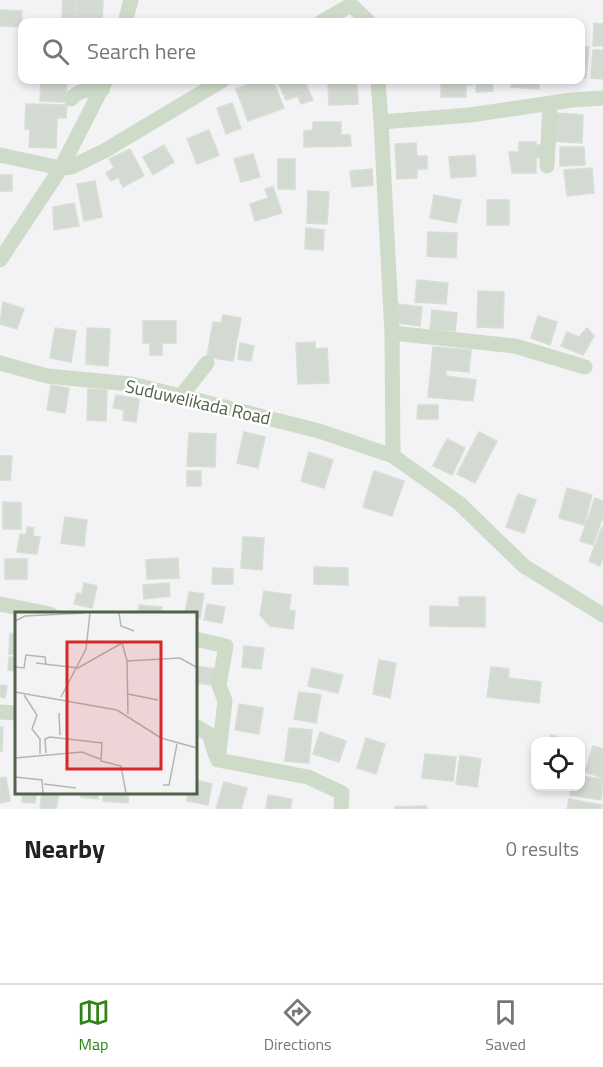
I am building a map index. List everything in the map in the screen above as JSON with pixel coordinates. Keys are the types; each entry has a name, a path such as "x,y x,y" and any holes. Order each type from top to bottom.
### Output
{"street":[{"path":"126,18 131,0"},
{"path":"328,18 351,5 365,18"},
{"path":"0,155 61,168 71,167 104,151 216,84"},
{"path":"378,84 392,333 393,456"},
{"path":"0,260 61,168 104,85"},
{"path":"71,99 75,94 104,85"},
{"path":"381,122 470,115 572,100 603,98"},
{"path":"547,166 550,104"},
{"path":"392,333 515,346 585,367"},
{"name":"Suduwelikada Road","path":"0,363 47,376 131,384 319,431 393,456 459,503 524,566 603,615"},
{"path":"181,396 207,363"},
{"path":"0,604 40,612"},
{"path":"196,639 226,646 219,685 225,701 218,760"},
{"path":"0,712 15,713"},
{"path":"196,727 209,734 218,760"},
{"path":"218,760 308,777 342,793 341,809"}],"building":[{"path":"63,0 76,0 75,18 62,18"},
{"path":"77,0 103,0 102,18 77,18"},
{"path":"0,10 22,11 22,18 18,18 18,27 0,26"},
{"path":"594,23 603,24 603,46 593,46"},
{"path":"585,47 589,47 586,78"},
{"path":"593,50 603,50 603,79 591,78"},
{"path":"41,84 67,84 66,102 40,101"},
{"path":"250,84 275,84 284,108 248,121 236,89"},
{"path":"279,84 306,84 313,100 301,104 298,96 286,100"},
{"path":"328,84 357,84 358,104 329,105"},
{"path":"441,84 472,84 466,85 466,97 441,97"},
{"path":"476,84 492,84 493,91 476,92"},
{"path":"511,84 539,84 539,89 511,87"},
{"path":"232,103 241,128 226,134 217,108"},
{"path":"26,104 67,105 66,118 57,118 56,148 29,147 30,129 25,129"},
{"path":"554,113 583,115 582,143 552,141"},
{"path":"313,122 341,122 341,135 350,135 351,146 304,147 304,131 313,130"},
{"path":"209,130 219,155 197,164 187,139"},
{"path":"519,142 536,142 536,145 541,145 541,158 536,158 536,173 512,173 509,152 519,152"},
{"path":"416,143 417,156 427,156 427,169 417,169 417,178 397,179 395,144"},
{"path":"164,145 174,162 153,175 143,157"},
{"path":"560,147 584,147 585,165 560,166"},
{"path":"130,149 144,176 123,187 118,177 111,181 106,173 114,168 109,159"},
{"path":"253,154 260,177 241,182 234,159"},
{"path":"475,155 476,176 451,178 449,157"},
{"path":"278,159 295,159 295,189 278,189"},
{"path":"592,168 594,193 567,196 564,170"},
{"path":"372,169 373,185 352,187 350,171"},
{"path":"0,175 12,175 12,191 0,191"},
{"path":"95,181 102,217 84,221 77,184"},
{"path":"273,187 282,213 255,221 250,204 268,198 265,189"},
{"path":"308,191 329,192 327,224 307,223"},
{"path":"434,195 461,200 456,223 430,218"},
{"path":"487,200 509,200 509,225 487,225"},
{"path":"74,203 79,226 54,230 53,207"},
{"path":"306,228 324,230 323,250 305,249"},
{"path":"428,232 457,233 456,258 427,256"},
{"path":"417,280 448,283 446,304 415,302"},
{"path":"478,291 504,292 503,328 477,327"},
{"path":"3,302 24,309 17,329 0,324"},
{"path":"398,304 422,307 420,326 396,323"},
{"path":"432,310 457,313 455,331 430,329"},
{"path":"223,315 241,318 233,361 207,357 213,322 221,323"},
{"path":"538,316 557,322 550,345 531,338"},
{"path":"143,321 176,321 176,343 162,343 162,355 150,355 150,343 143,343"},
{"path":"55,328 76,331 71,362 50,358"},
{"path":"87,328 110,329 108,366 86,364"},
{"path":"587,328 594,336 583,355 561,346 567,332 579,337"},
{"path":"315,342 315,349 327,348 329,383 298,384 296,343"},
{"path":"240,343 254,346 251,361 238,359"},
{"path":"433,347 471,350 469,372 446,370 446,376 476,380 473,401 428,397"},
{"path":"51,385 69,388 65,413 47,410"},
{"path":"88,389 107,390 106,421 87,420"},
{"path":"116,395 139,399 136,422 123,420 124,410 113,408"},
{"path":"418,405 438,405 438,419 417,419"},
{"path":"244,432 265,437 258,468 237,463"},
{"path":"479,432 497,441 475,483 457,474"},
{"path":"189,433 216,434 215,467 187,466"},
{"path":"447,439 465,448 452,475 433,466"},
{"path":"309,452 333,460 324,488 301,481"},
{"path":"0,456 12,456 10,480 0,480"},
{"path":"187,471 201,471 201,486 187,486"},
{"path":"374,471 404,481 392,516 363,507"},
{"path":"567,488 592,495 584,525 559,518"},
{"path":"518,494 536,500 524,533 506,527"},
{"path":"595,498 603,501 603,516 593,545 580,541"},
{"path":"3,502 21,503 21,529 3,529"},
{"path":"65,517 87,520 84,546 61,543"},
{"path":"27,527 34,528 33,536 40,537 37,554 17,552 20,534 26,535"},
{"path":"602,527 603,557 600,566 589,561"},
{"path":"243,537 264,538 262,570 241,568"},
{"path":"178,558 179,578 147,579 146,560"},
{"path":"5,559 27,559 27,579 5,579"},
{"path":"314,567 348,568 348,585 314,584"},
{"path":"213,568 233,569 233,584 212,584"},
{"path":"84,583 97,586 92,608 74,604 77,593 82,594"},
{"path":"169,583 170,596 144,599 143,585"},
{"path":"264,591 291,595 289,610 295,611 293,629 270,626 260,615"},
{"path":"189,592 204,594 200,618 196,617 196,612 185,612"},
{"path":"459,597 485,597 485,627 430,626 430,606 459,607"},
{"path":"207,604 225,607 222,623 204,620"},
{"path":"139,605 162,607 161,612 138,612"},
{"path":"10,634 15,634 15,654 9,654"},
{"path":"244,646 264,648 261,669 242,667"},
{"path":"9,657 15,657 15,671 8,670"},
{"path":"379,660 396,663 390,698 373,694"},
{"path":"196,666 216,669 213,685 196,683"},
{"path":"491,667 509,669 508,678 541,682 539,703 487,697"},
{"path":"312,668 343,675 338,693 308,686"},
{"path":"0,685 7,686 5,698 0,697"},
{"path":"299,692 321,695 316,723 294,719"},
{"path":"239,704 263,708 259,734 235,730"},
{"path":"0,727 3,727 2,751 0,751"},
{"path":"289,728 312,730 309,763 285,761"},
{"path":"320,732 346,741 339,762 313,754"},
{"path":"366,738 385,744 376,774 357,768"},
{"path":"593,746 603,749 603,778 585,772"},
{"path":"425,754 456,757 453,781 422,778"},
{"path":"460,756 481,759 477,787 456,784"},
{"path":"6,777 10,801 0,803 0,778"},
{"path":"585,777 603,779 601,800 570,795 570,791 585,791"},
{"path":"196,780 212,784 208,805 187,801 188,794 196,794"},
{"path":"224,782 247,788 241,809 216,809"},
{"path":"23,794 37,794 35,803 22,802"},
{"path":"42,794 59,794 56,809 40,809"},
{"path":"81,794 99,794 98,799 81,797"},
{"path":"103,794 129,794 128,803 103,801"},
{"path":"268,795 292,799 290,809 266,809"},
{"path":"569,799 602,805 601,809 567,809"},
{"path":"426,806 427,809 395,809 395,807"}]}
